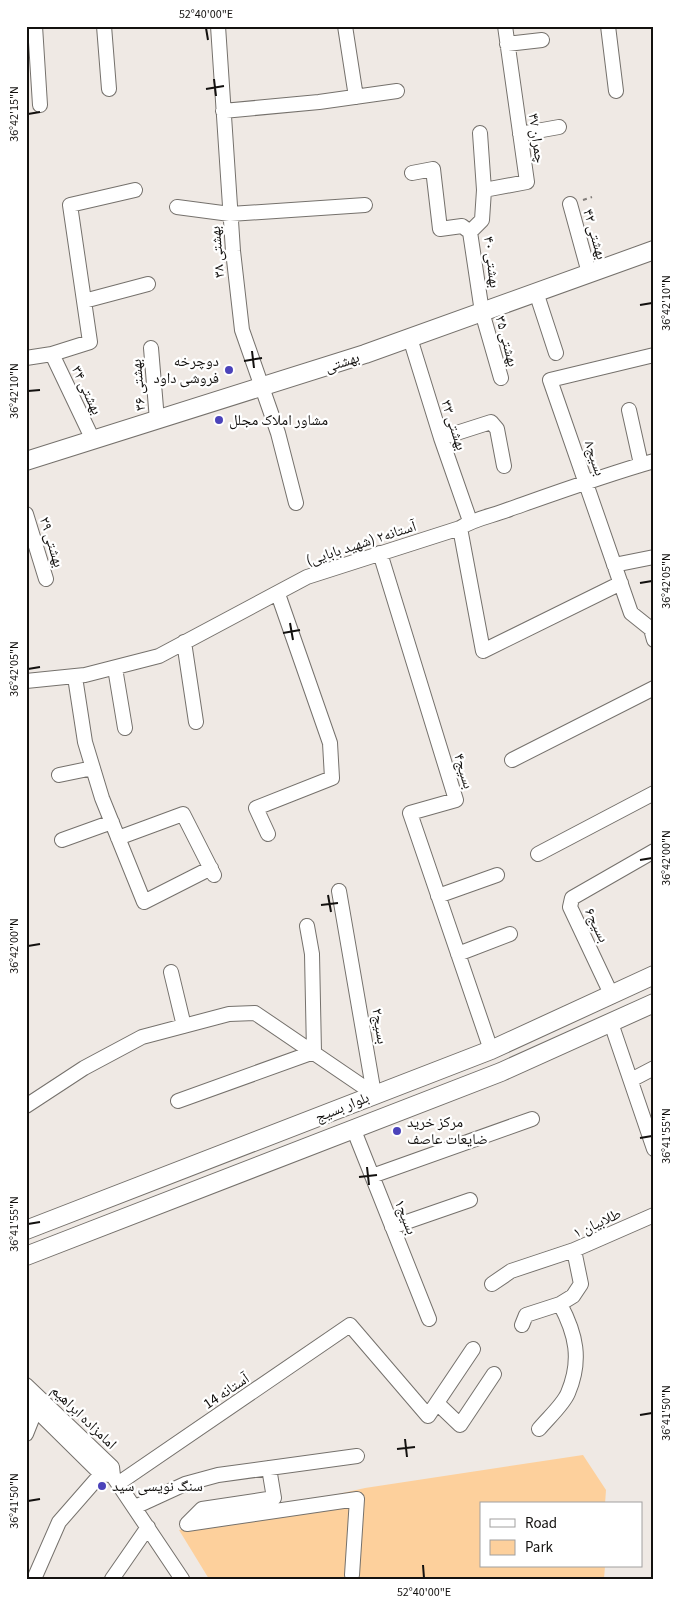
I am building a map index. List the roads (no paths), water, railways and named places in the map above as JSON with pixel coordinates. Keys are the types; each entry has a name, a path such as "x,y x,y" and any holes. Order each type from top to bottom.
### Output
{"main road":[{"name":"بهشتی","path":"26,461 410,338 589,273 653,252"},
{"name":"بلوار بسیج","path":"26,1230 491,1050 612,996 654,975"},
{"name":"بلوار بسیج","path":"26,1256 501,1072 654,1003"}],"street":[{"path":"35,26 40,105"},
{"path":"104,26 109,89"},
{"name":"بهشتی ۳۸","path":"218,26 230,214 242,330 278,433 296,503"},
{"path":"345,26 356,97"},
{"name":"چمران ۴۷","path":"484,190 527,182 504,26"},
{"path":"608,26 616,91"},
{"path":"507,44 542,40"},
{"path":"223,111 397,91"},
{"path":"520,134 559,127"},
{"path":"480,133 484,190"},
{"path":"412,173 432,170 440,228 462,226 470,232"},
{"path":"26,358 52,354 90,342 70,205 135,190"},
{"name":"بهشتی ۴۰","path":"482,312 470,232 482,220 484,190"},
{"name":"بهشتی ۴۲","path":"570,204 589,273"},
{"path":"177,207 230,214 365,206"},
{"path":"84,301 148,284"},
{"path":"536,292 556,353"},
{"name":"بهشتی ۳۵","path":"482,312 500,378"},
{"name":"بهشتی ۳۳","path":"410,338 441,438 465,525 483,651 620,583"},
{"name":"بهشتی ۳۶","path":"151,348 157,420"},
{"name":"بهشتی ۳۴","path":"52,354 93,440"},
{"name":"بسیج۸","path":"654,355 550,380 631,612 651,630 654,640"},
{"path":"629,410 648,462"},
{"path":"441,438 491,422 497,429 504,466"},
{"name":"آستانه۲ (شهید بابایی)","path":"26,681 75,677 159,656 252,604 278,594 307,577 648,462"},
{"name":"بهشتی ۲۹","path":"26,514 46,579"},
{"name":"بسیج۴","path":"380,553 456,800 410,813 491,1050"},
{"path":"614,565 654,557"},
{"path":"268,834 256,808 332,778 330,743 278,594"},
{"path":"184,642 196,722"},
{"path":"115,668 125,728"},
{"path":"75,677 85,742 112,822 118,838 144,902 212,872 183,814 118,838"},
{"path":"512,760 654,688"},
{"path":"58,775 93,768"},
{"path":"538,854 654,793"},
{"path":"62,840 112,822"},
{"name":"بسیج۶","path":"612,996 570,907 572,898 654,851"},
{"path":"438,896 497,875"},
{"name":"بسیج۲","path":"339,891 374,1094"},
{"path":"307,926 312,954 315,1004 314,1052"},
{"path":"458,954 510,934"},
{"path":"171,972 184,1026"},
{"path":"26,1106 84,1068 142,1037 228,1014 255,1013 374,1094"},
{"path":"612,1023 631,1080 649,1117 654,1149"},
{"path":"178,1101 314,1052"},
{"path":"631,1080 654,1068"},
{"path":"372,1176 532,1119"},
{"name":"بسیج۱","path":"353,1128 429,1319"},
{"path":"392,1227 470,1200"},
{"name":"طلابیان ۱","path":"560,1304 573,1296 580,1284 574,1250 654,1215"},
{"path":"492,1284 511,1271 574,1250"},
{"path":"522,1326 526,1315 560,1304 572,1328 577,1355 568,1394 539,1429"},
{"name":"آستانه 14","path":"34,1579 59,1522 111,1478 350,1325 428,1416 437,1403"},
{"path":"473,1349 437,1403 460,1425 494,1374"},
{"name":"امامزاده ابراهیم","path":"26,1384 112,1467 111,1478"},
{"path":"26,1434 31,1405"},
{"name":"امامزاده ابراهیم","path":"31,1405 111,1478 135,1506 182,1579"},
{"path":"135,1506 185,1484 210,1477 357,1456"},
{"path":"269,1468 274,1498 202,1510 188,1524 357,1499 352,1575"},
{"path":"112,1579 148,1527"}],"place":[{"name":"دوچرخه فروشی داود","path":"229,370"},
{"name":"مشاور املاک مجلل","path":"219,420"},
{"name":"مرکز خرید ضایعات عاصف","path":"397,1131"},
{"name":"سنگ نویسی سید","path":"102,1486"}]}
